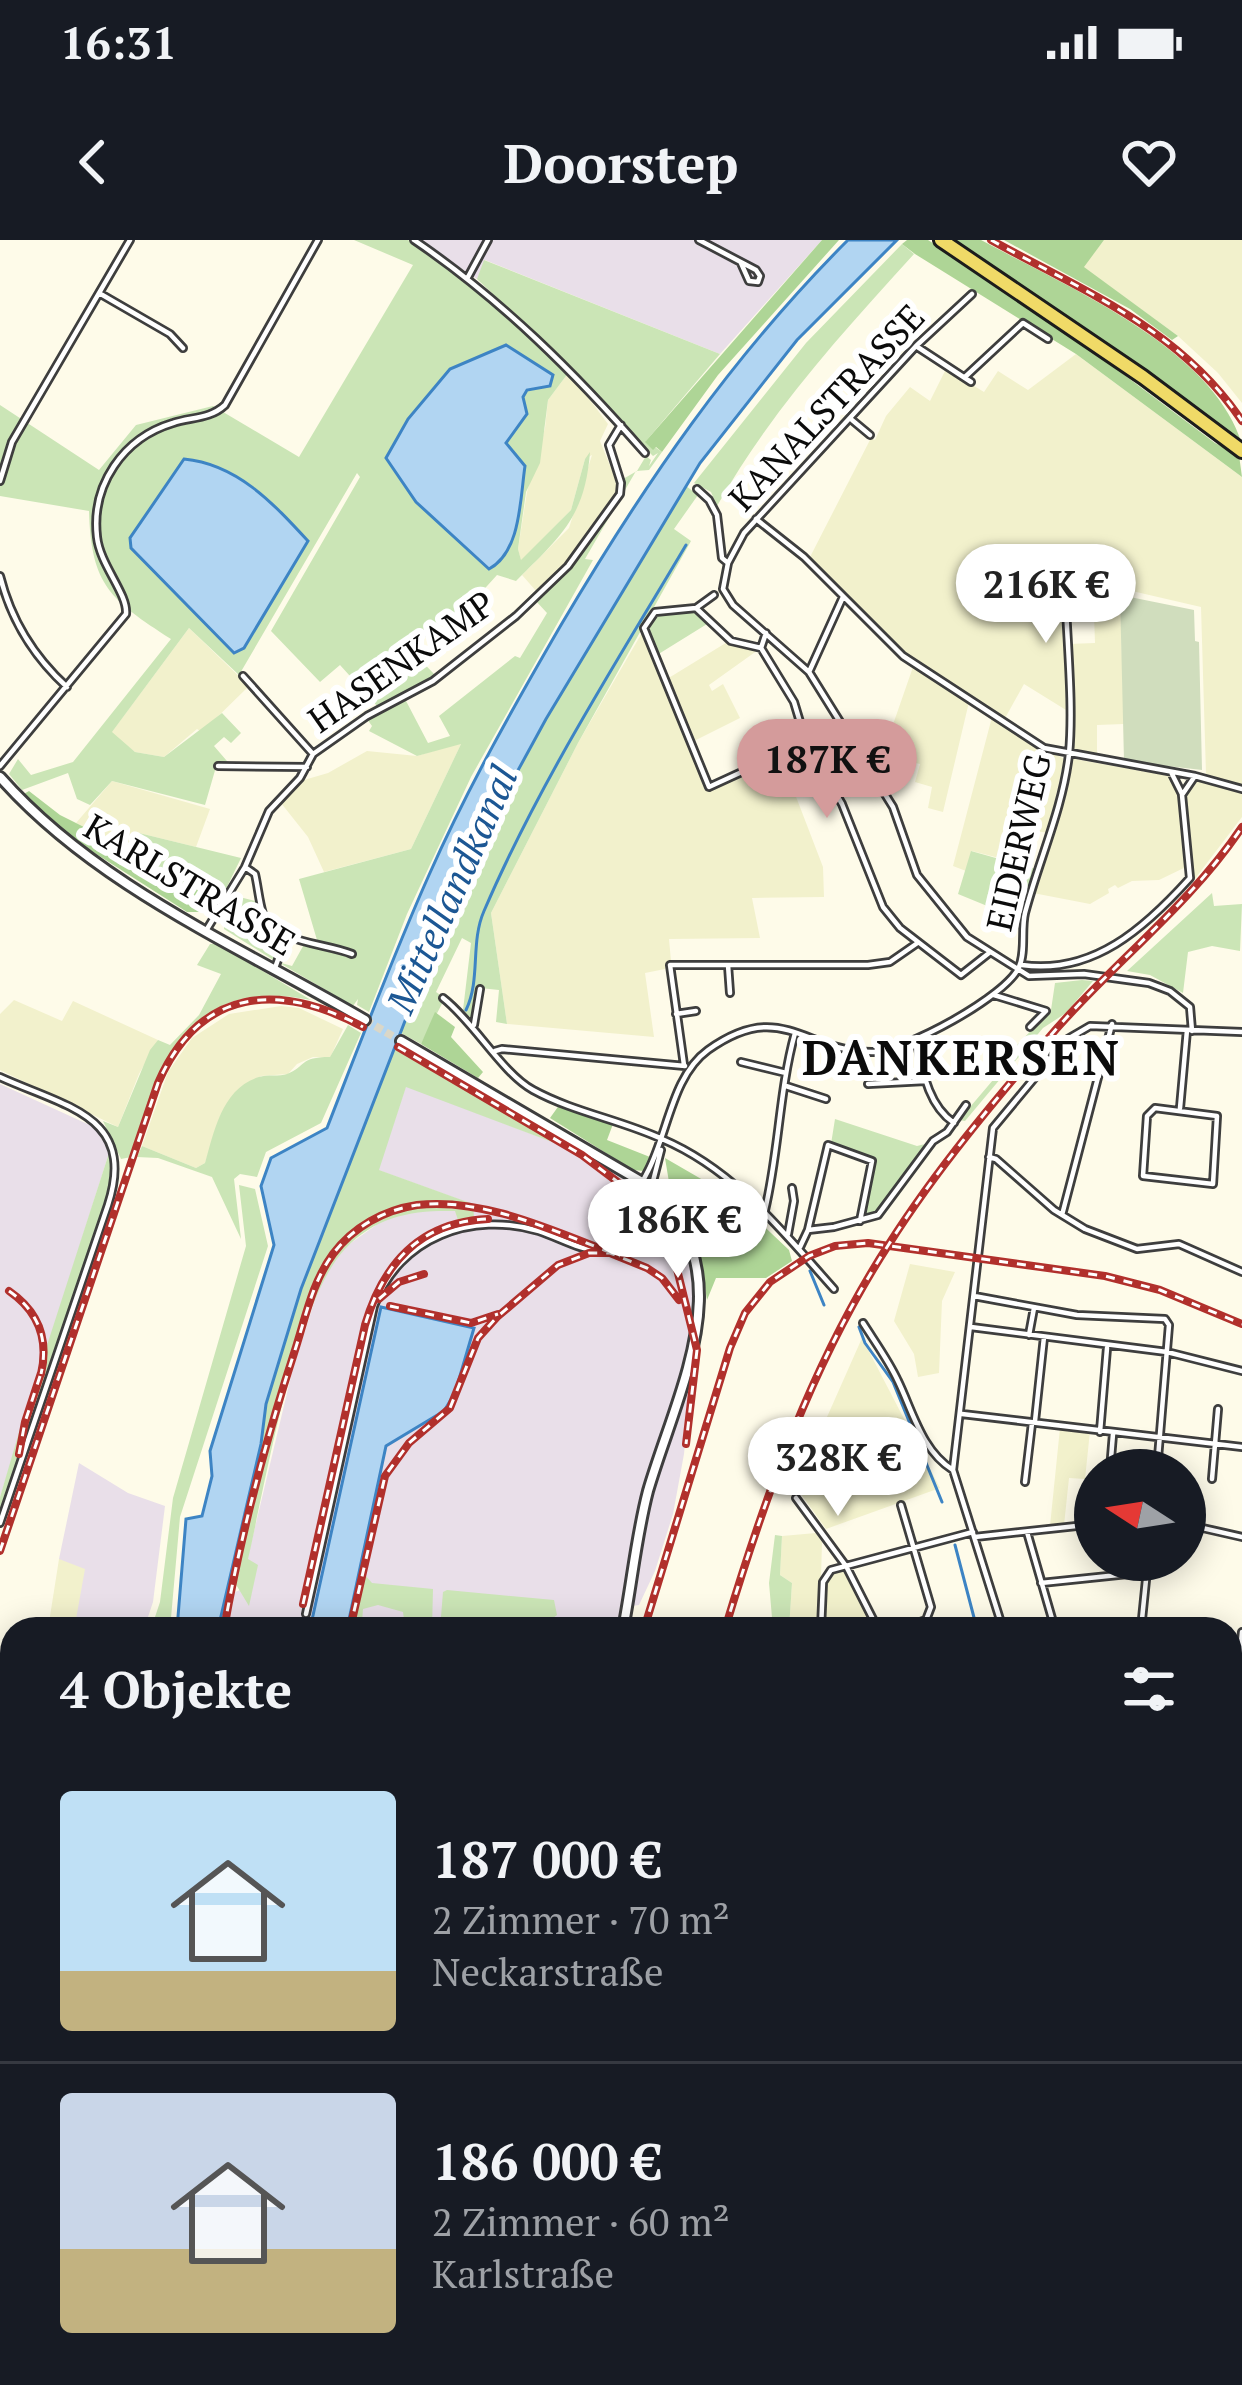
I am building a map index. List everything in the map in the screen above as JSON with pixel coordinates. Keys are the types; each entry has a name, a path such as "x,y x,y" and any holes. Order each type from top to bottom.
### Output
{"main road":[{"path":"941,240 1072,327 1242,452"}],"street":[{"path":"0,481 12,442 130,240"},
{"path":"0,766 127,609 106,572 98,546 96,518 108,476 126,451 147,434 215,413 225,405 318,240"},
{"path":"414,240 468,278 578,376 645,453"},
{"path":"468,278 488,240"},
{"path":"699,240 741,263"},
{"path":"99,293 170,334 183,348"},
{"name":"KANALSTRASSE","path":"728,563 756,518 916,346 972,293"},
{"path":"916,346 968,379 1023,323 1048,340"},
{"path":"850,418 871,435"},
{"name":"HASENKAMP","path":"207,929 244,868 268,811 313,754 367,716 433,681 515,616 568,566 620,491 609,448 620,425"},
{"path":"697,489 713,506 722,558 728,563 722,583 725,594 809,672 892,807 917,874 962,932 1029,976 1084,974 1162,987 1190,1007 1180,1110"},
{"path":"756,518 804,557 911,662 1044,748 1195,776 1242,790"},
{"path":"0,576 11,612 30,646 67,687"},
{"name":"EIDERWEG","path":"1018,968 1024,915 1042,864 1069,754 1065,580"},
{"path":"714,595 696,608 655,612 644,628 709,787 806,742"},
{"path":"809,672 843,597"},
{"path":"696,608 731,641 761,648 794,702 806,742 842,804 884,907 918,942 961,975 989,953"},
{"path":"761,648 766,633"},
{"path":"243,676 313,754"},
{"name":"HASENKAMP","path":"218,766 307,767"},
{"path":"495,1051 686,1067 714,1046 752,1028 775,1026 872,1052 917,1042 994,994 1018,968 1059,968 1091,958 1156,916 1191,874 1182,794 1172,772"},
{"path":"1182,794 1195,776"},
{"name":"KARLSTRASSE","path":"0,777 73,847 365,1020"},
{"path":"244,868 255,874 268,924 286,937 352,954"},
{"path":"275,968 286,937"},
{"path":"306,1614 374,1306 400,1262 434,1236 472,1224 502,1223 603,1251 647,1185 686,1067 670,965 890,962 918,942"},
{"path":"728,964 730,993"},
{"path":"474,1025 480,989"},
{"path":"994,994 1046,1011 1030,1027"},
{"path":"443,998 534,1090 663,1139 705,1162 765,1210 834,1289"},
{"path":"676,1013 697,1011"},
{"path":"1062,1215 1112,1024"},
{"path":"999,1617 953,1470 989,1141 998,1118 1066,1040 1090,1025 1242,1032"},
{"path":"765,1210 796,1032"},
{"path":"401,1041 647,1185 691,1240 700,1274 700,1306 689,1359 639,1524 625,1617"},
{"path":"917,1042 925,1081 939,1109 953,1123"},
{"path":"741,1062 786,1072"},
{"path":"0,1077 92,1120 108,1136 118,1165 0,1523"},
{"path":"868,1084 925,1081"},
{"path":"784,1086 826,1100"},
{"path":"808,1230 878,1215 966,1105"},
{"path":"1150,1110 1180,1110 1219,1119 1213,1184 1148,1178 1142,1173 1150,1110"},
{"path":"800,1246 828,1145 872,1161 860,1220"},
{"path":"988,1157 1062,1215 1137,1249 1179,1244 1242,1272"},
{"path":"613,1163 634,1185 635,1195"},
{"path":"625,1215 635,1195 647,1185"},
{"path":"788,1234 792,1188"},
{"path":"974,1296 1109,1318 1165,1319 1169,1325 1159,1449"},
{"path":"1029,1335 1034,1308"},
{"path":"863,1323 898,1381 919,1430 953,1470"},
{"path":"971,1328 1167,1352 1242,1371"},
{"path":"1025,1482 1044,1337"},
{"path":"1100,1432 1108,1346"},
{"path":"1212,1479 1218,1409"},
{"path":"962,1414 1242,1447"},
{"path":"1112,1449 1113,1433"},
{"path":"796,1498 846,1566 872,1617"},
{"path":"901,1505 931,1607 927,1617"},
{"path":"821,1617 824,1582 831,1570 974,1534 1074,1526"},
{"path":"1206,1529 1242,1537"},
{"path":"1027,1532 1051,1617"},
{"path":"1041,1583 1074,1580"},
{"path":"1143,1617 1146,1581"}],"shaded area":[{"path":"419,240 822,240 720,354 485,260 477,279"},
{"path":"0,1084 94,1127 110,1150 0,1497"},
{"path":"406,1086 584,1154 665,1206 684,1227 700,1292 684,1454 673,1514 655,1571 630,1617 350,1617 386,1446 444,1410 381,1308 313,1617 221,1617 225,1596 240,1590 292,1372 330,1266 348,1245 386,1218 423,1210 456,1211 472,1204 378,1170"},
{"path":"79,1463 128,1493 165,1506 148,1617 75,1617 59,1559"}],"green space":[{"path":"354,240 408,240 477,288 569,372 548,400 540,463 526,492 518,549 521,560 571,510 590,452 583,493 568,524 516,581 497,575 478,596 410,649 435,675 378,707 340,665 320,682 271,631 360,477 357,473 239,675 189,628 112,732 135,752 164,757 222,713 241,733 231,743 224,737 214,746 233,768 216,767 205,805 112,781 90,805 77,799 68,773 22,790 9,774 18,759 31,775 73,762 171,639 133,613 108,588 94,557 89,511 0,496 0,405 99,470 136,425 213,406 299,457 413,265","holes":["553,375 523,397 526,414 506,444 516,459 488,569 416,502 386,459"]},
{"path":"822,240 839,240 718,375 662,452 653,450 645,442"},
{"path":"928,240 1051,320 1215,443 1239,455 1242,477 1076,354 915,254 902,244"},
{"path":"950,240 981,240 1131,322 1201,378 1226,409 1242,444"},
{"path":"1004,240 1104,240 1084,267 1178,336 1172,340 1130,309"},
{"path":"1104,240 1242,240 1242,403 1178,336 1083,267"},
{"path":"902,244 914,254 784,405 717,506 711,492 694,483 806,343"},
{"path":"484,260 720,354 646,441 662,452 649,470 637,471 646,456 651,460 649,466 658,453 653,456 574,370 477,279"},
{"path":"1076,354 1242,477 1242,787 1206,774 1201,607 1063,575 1066,710 1024,684 1004,720 898,651 809,559 871,438 875,440 886,416 910,387 930,401 946,369 984,392 998,371 1028,390"},
{"path":"569,372 608,424 600,441 617,492 574,553 537,592 522,575 569,528 592,455 585,459 571,510 521,561 518,549 527,492 548,400"},
{"path":"636,472 585,559 593,560 471,777 407,914 369,1012 357,1005 358,999 353,1006 278,962 292,966 307,939 317,940 299,879 411,849 461,744 417,756 369,731 372,726 367,719 405,699 428,743 450,736 439,716 515,656 520,658 547,613 535,600 588,543 613,508 623,479"},
{"path":"686,486 698,495 674,529 691,541 578,743 491,913 507,1024 496,1022 499,990 480,988 474,1021 463,1010 471,943 462,938 436,992 445,998 421,1044 401,1033 491,820 560,693"},
{"path":"1071,583 1120,595 1124,724 1097,725 1097,758 1072,749 1068,644 1095,643 1094,614 1067,614"},
{"path":"1120,595 1194,610 1202,770 1124,761"},
{"path":"695,609 707,624 657,655 646,628 657,613"},
{"path":"189,628 249,686 202,732 197,729 164,757 135,752 111,733"},
{"path":"643,631 707,789 780,755 823,867 824,897 752,898 760,938 669,939 671,961 665,969 645,973 654,1037 507,1024 491,913 578,743"},
{"path":"729,641 758,650 709,685 712,691 723,684 740,718 692,742 667,679"},
{"path":"913,667 969,702 943,812 928,808 932,787 915,782 920,764 907,761 909,750 899,747 901,740 889,736"},
{"path":"992,717 1064,759 1048,833 1008,826 999,858 972,851 966,871 953,866"},
{"path":"462,742 411,849 324,872 308,837 281,803 304,780 328,773 367,751 417,756"},
{"path":"1069,758 1169,776 1179,797 1188,866 1159,880 1115,885 1090,904 1033,893"},
{"path":"1198,780 1242,793 1242,817 1194,880 1184,796"},
{"path":"112,781 210,809 196,847 139,833 124,847 76,823"},
{"path":"29,791 60,815 124,847 145,867 202,877 205,884 225,891 206,912 187,912 68,836 22,795"},
{"path":"139,833 241,858 225,891 145,867 124,847"},
{"path":"971,851 1039,870 1032,890 1003,880 997,910 958,894"},
{"path":"1212,893 1214,906 1242,904 1240,951 1212,946 1188,952 1183,993 1150,975 1127,971"},
{"path":"232,895 259,902 266,924 283,938 275,961 224,929"},
{"path":"210,944 218,944 311,1000 270,996 236,1001 209,1014 169,1059 131,1157 121,1159 103,1121 118,1127 150,1050 158,1040 170,1045 199,1015 221,974 197,965"},
{"path":"1093,981 1066,1013 1043,1028 965,1121 959,1120 1010,1060 1013,1049 1051,1010 1055,983"},
{"path":"14,1000 62,1021 73,1001 158,1040 118,1127 0,1070 0,1014"},
{"path":"299,1008 343,1029 330,1058 313,1057 288,1074 261,1076 221,1114 205,1163 196,1168 142,1146 168,1072 192,1038 229,1014"},
{"path":"435,1012 455,1027 451,1037 483,1072 478,1078 421,1044"},
{"path":"348,1025 361,1033 321,1123 266,1152 257,1177 240,1174 234,1179 241,1239 212,1177 158,1158 137,1157 142,1146 196,1168 205,1163 222,1113 236,1091 259,1077 284,1075 308,1060 330,1057"},
{"path":"394,1049 584,1154 406,1087 379,1170 473,1204 474,1217 458,1220 455,1211 439,1211 382,1222 345,1249 327,1274 297,1350 273,1441 248,1559 258,1565 249,1606 229,1573 266,1404 301,1289"},
{"path":"560,1104 613,1124 607,1140 650,1157 644,1171 633,1170 550,1118"},
{"path":"835,1119 917,1146 925,1144 875,1214 864,1216 875,1160 831,1144"},
{"path":"110,1150 114,1176 0,1516 0,1497 20,1429"},
{"path":"665,1158 734,1198 789,1250 792,1261 766,1278 716,1278 707,1300 696,1231 670,1188"},
{"path":"239,1185 255,1189 268,1246 180,1517 171,1617 155,1617 173,1498 246,1246"},
{"path":"910,1264 955,1272 942,1301 939,1373 918,1377 914,1354 894,1321"},
{"path":"862,1338 940,1488 826,1529 796,1487"},
{"path":"1060,1428 1090,1431 1088,1449 1074,1449 1074,1478 1069,1478 1064,1525 1050,1526"},
{"path":"816,1533 822,1542 821,1578 846,1566 872,1617 790,1617 792,1583 780,1575 782,1536"},
{"path":"775,1535 782,1536 780,1575 792,1583 790,1617 772,1617 769,1583"},
{"path":"59,1559 85,1569 76,1617 50,1617"},
{"path":"365,1575 372,1583 433,1589 432,1617 404,1617 403,1612 378,1605 355,1617"},
{"path":"443,1592 554,1600 557,1615 441,1617"}],"water":[{"name":"Mittellandkanal","path":"848,240 897,240 797,340 700,463 492,818 431,954 301,1289 266,1404 221,1617 178,1617 186,1519 202,1516 212,1476 210,1451 274,1245 261,1186 271,1158 327,1128 444,843 561,625 692,423"},
{"path":"506,345 553,375 550,386 527,390 523,397 527,414 506,443 525,466 520,509 507,550 489,569 416,502 386,458 408,419 450,369"},
{"path":"184,459 237,477 308,541 244,648 234,653 131,548 130,538"},
{"path":"381,1307 474,1328 455,1393 444,1411 386,1446 350,1617 313,1617"}],"waterway":[{"name":"Mittellandkanal","path":"466,1010 480,923 506,863 579,725 686,545"},
{"path":"810,1271 824,1305"},
{"path":"859,1327 893,1382 942,1502"},
{"path":"955,1545 974,1617"}],"tunnel":[{"path":"365,1020 401,1041"}],"railway":[{"path":"991,240 1160,337 1190,361 1242,421"},
{"path":"729,1617 814,1382 907,1216 1008,1085 1199,882 1242,827"},
{"path":"0,1551 158,1083 175,1051 196,1027 219,1011 245,1002 301,1003 363,1027"},
{"path":"398,1047 582,1155 635,1195 657,1219 671,1245 697,1350 686,1444"},
{"path":"226,1617 255,1486 307,1311 326,1264 350,1236 393,1211 443,1204 521,1219 620,1256"},
{"path":"303,1604 365,1325 382,1283 407,1250 424,1238 442,1228 488,1219"},
{"path":"648,1617 730,1348 745,1313 770,1282 809,1256 835,1246 868,1243 1105,1276 1160,1290 1242,1324"},
{"path":"353,1617 385,1476 409,1443 450,1408 478,1338 497,1317 558,1265 589,1253 610,1253 647,1268 679,1300"},
{"path":"379,1299 399,1282 424,1274"},
{"path":"9,1291 39,1327 41,1374"},
{"path":"390,1306 471,1323 498,1314"},
{"path":"19,1454 41,1373"}],"district":[{"name":"DANKERSEN","path":"962,1057"}]}
